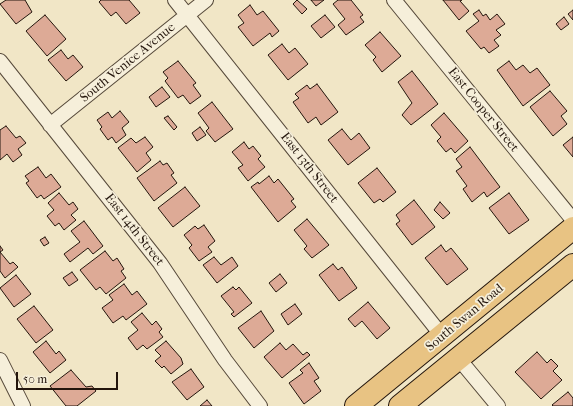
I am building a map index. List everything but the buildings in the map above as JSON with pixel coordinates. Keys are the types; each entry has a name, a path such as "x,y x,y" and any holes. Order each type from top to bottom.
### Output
{"main road":[{"name":"South Swan Road","path":"356,406 443,337 573,228"},
{"name":"South Swan Road","path":"400,406 573,266"}],"street":[{"name":"East 13th Street","path":"175,0 443,337"},
{"name":"South Venice Avenue","path":"50,125 206,0"},
{"name":"East Cooper Street","path":"394,0 573,220"},
{"name":"East 14th Street","path":"0,61 160,263 224,360 260,406"},
{"path":"459,359 498,406"},
{"path":"0,360 23,406"}]}
